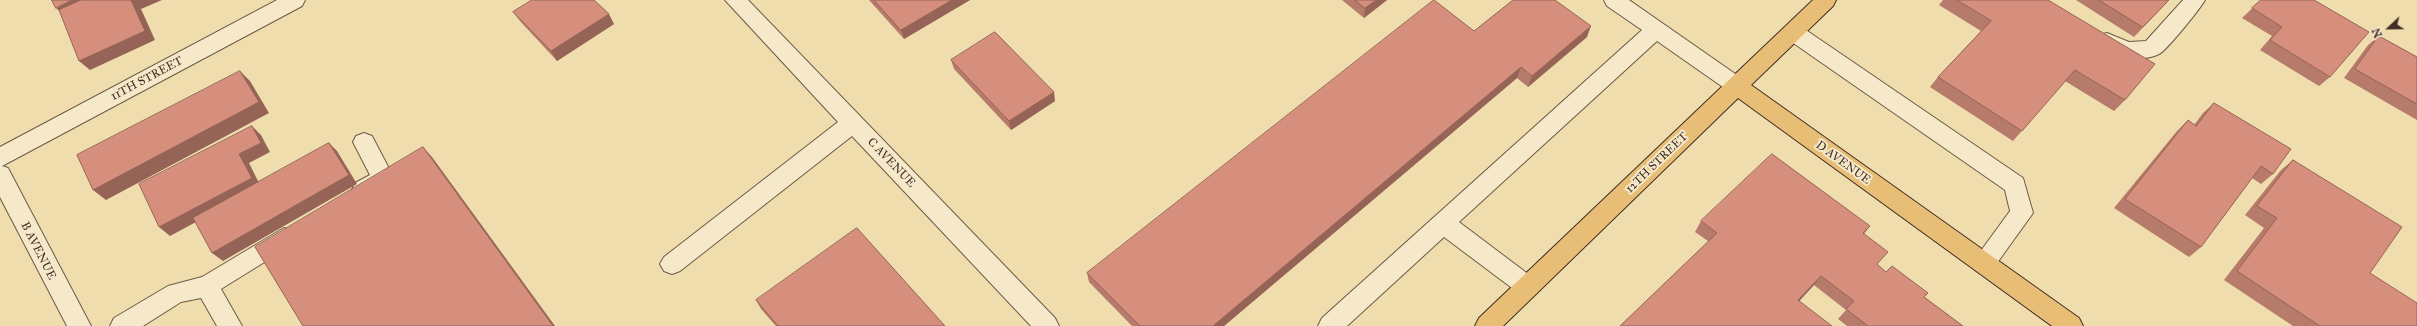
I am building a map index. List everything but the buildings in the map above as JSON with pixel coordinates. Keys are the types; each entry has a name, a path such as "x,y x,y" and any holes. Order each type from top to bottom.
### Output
{"main road":[{"name":"12TH STREET","path":"1487,326 1826,0"},
{"name":"D AVENUE","path":"1737,86 2072,326"}],"street":[{"name":"11TH STREET","path":"0,158 295,0"},
{"name":"C AVENUE","path":"735,0 1047,326"},
{"name":"D AVENUE","path":"1614,0 1737,86"},
{"path":"2092,30 2120,49 2143,51 2153,48 2195,0"},
{"path":"1330,326 1656,30"},
{"path":"1793,32 2015,185 2022,213 1984,263"},
{"path":"672,264 853,123"},
{"path":"343,203 384,178 364,142"},
{"name":"B AVENUE","path":"0,175 79,326"},
{"path":"1443,223 1528,287"},
{"path":"122,326 176,293 207,286 302,228"},
{"path":"207,286 230,326"}]}
